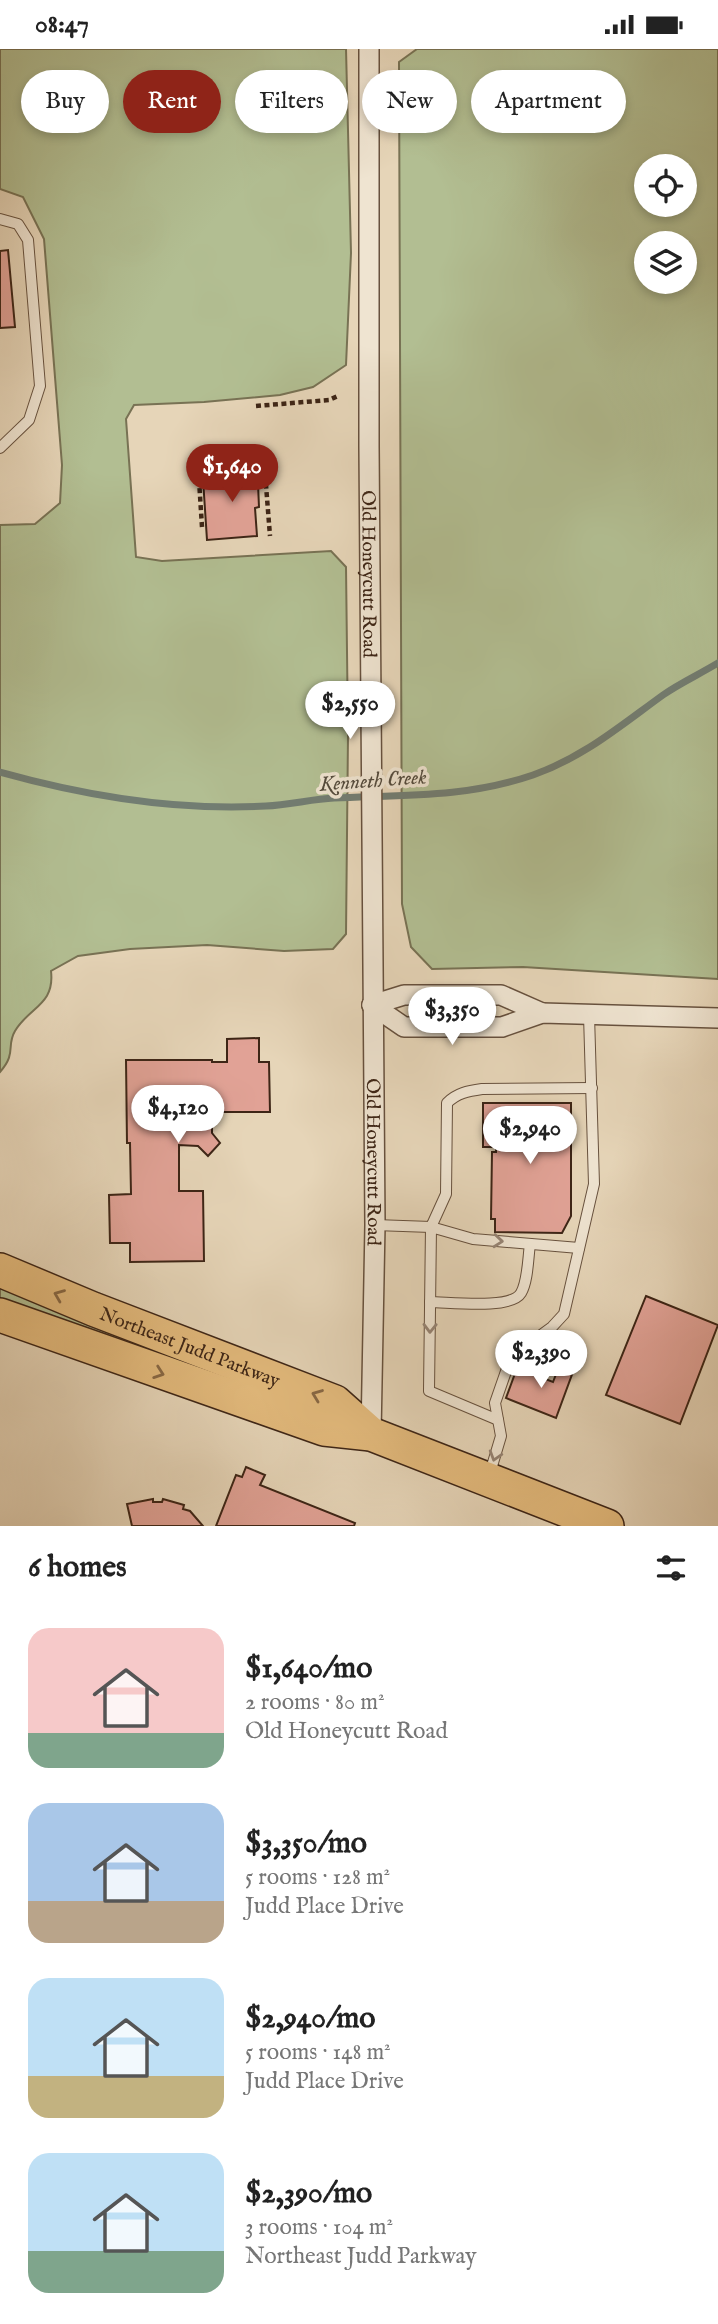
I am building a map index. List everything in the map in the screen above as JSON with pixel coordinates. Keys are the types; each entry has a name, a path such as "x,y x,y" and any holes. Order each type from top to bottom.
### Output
{"highway":[{"name":"Northeast Judd Parkway","path":"0,1270 93,1309 335,1402 371,1434"},
{"name":"Northeast Judd Parkway","path":"0,1315 324,1429 371,1434 607,1526"}],"street":[{"name":"Old Honeycutt Road","path":"369,49 375,1225 371,1434"},
{"path":"372,1005 404,995 501,995 542,1013 718,1017"},
{"path":"372,1005 404,1027 502,1027 542,1013"}],"lane":[{"path":"0,219 19,224 28,240 40,386 29,420 0,448"},
{"path":"488,1480 501,1436 495,1403 511,1357 552,1327 564,1314 594,1184 589,1015"},
{"path":"498,1420 429,1391 431,1227 446,1194 446,1104 452,1097 464,1091 482,1089 592,1088"},
{"path":"375,1225 431,1227 473,1239 579,1248"},
{"path":"430,1302 509,1303 522,1291 530,1244"}],"path":[{"path":"256,406 328,400 338,396"},
{"path":"255,470 264,460"},
{"path":"202,527 198,464 264,460"},
{"path":"264,460 270,536"}],"green space":[{"path":"0,49 346,49 347,70 235,70 235,133 348,133 348,131 351,253 346,365 313,387 280,395 134,405 126,419 136,557 162,561 331,551 346,567 346,934 333,949 284,951 207,945 130,949 78,956 51,971 51,982 45,999 15,1031 10,1055 0,1072 0,525 35,524 60,503 62,465 44,239 23,197 0,189"},
{"path":"417,49 718,49 718,979 523,967 432,969 411,947 402,904 399,133 457,133 457,70 399,70 399,62"},
{"path":"0,1286 200,1364 198,1371 0,1300"}],"building":[{"path":"8,250 15,327 0,328 0,251"},
{"path":"249,464 262,476 258,484 259,507 255,508 257,536 207,540 203,479 212,479 211,473 242,471"},
{"path":"259,1038 259,1062 269,1062 270,1112 212,1110 212,1133 220,1143 208,1156 198,1146 179,1145 179,1191 203,1191 204,1261 130,1262 130,1243 110,1243 109,1195 131,1194 126,1060 227,1062 227,1039"},
{"path":"483,1103 571,1103 571,1216 562,1233 495,1232 495,1219 491,1219 492,1152 496,1152 496,1147 483,1147"},
{"path":"646,1296 718,1325 680,1424 606,1395"},
{"path":"560,1364 574,1369 556,1418 506,1398 517,1368 553,1382"},
{"path":"246,1467 265,1475 260,1485 355,1523 354,1526 216,1526 236,1475 242,1477"},
{"path":"153,1499 153,1502 162,1502 163,1499 184,1505 183,1509 190,1511 203,1526 132,1526 127,1504"}],"waterway":[{"name":"Kenneth Creek","path":"0,772 98,795 199,806 266,806 326,799 459,792 508,782 551,768 601,740 670,691 718,663"}]}
